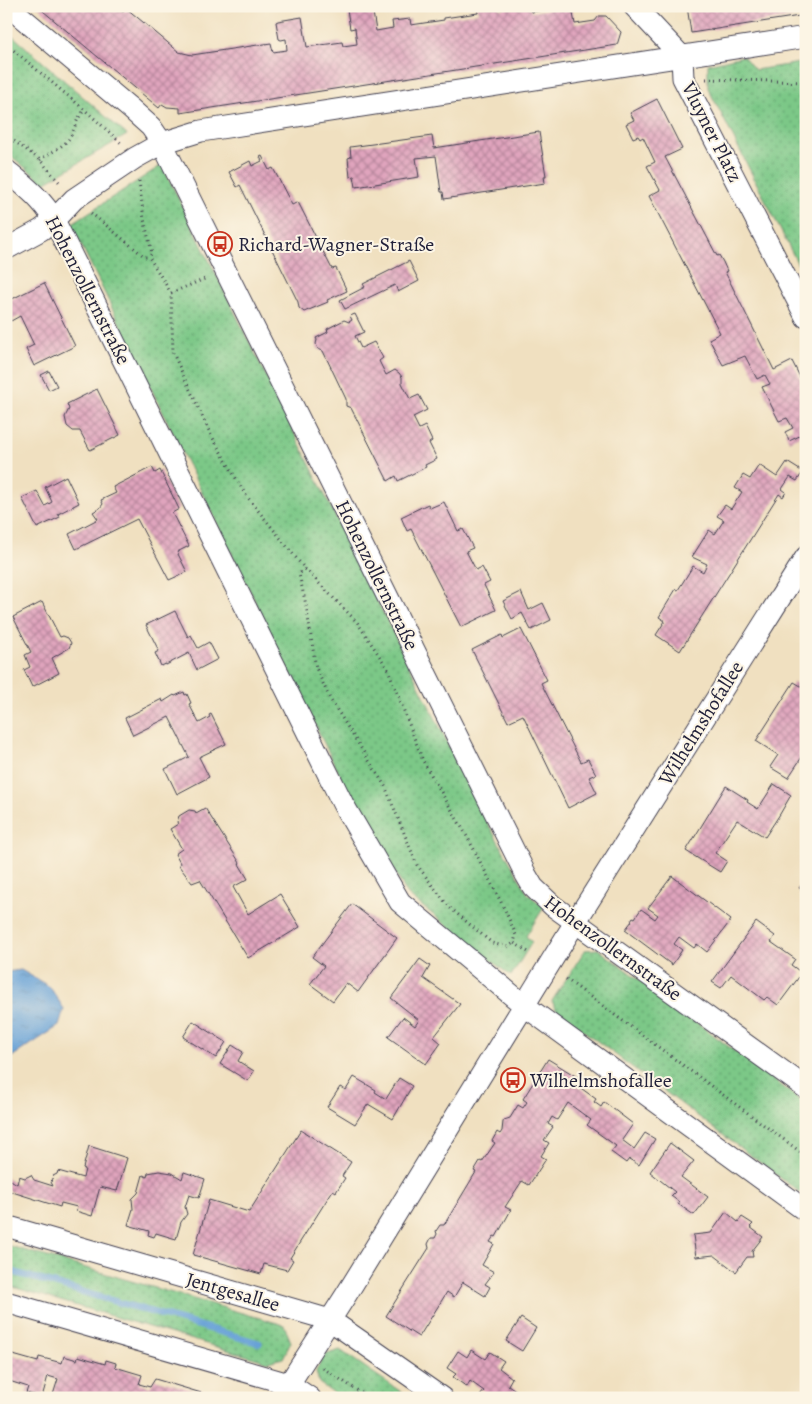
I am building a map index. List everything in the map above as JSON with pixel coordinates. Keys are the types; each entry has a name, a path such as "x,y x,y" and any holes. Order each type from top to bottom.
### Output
{"street":[{"name":"Hohenzollernstraße","path":"8,6 131,109 151,127 162,143 526,875 534,887 544,898 806,1088"},
{"path":"634,6 682,57"},
{"name":"Vluyner Platz","path":"806,37 682,57 683,78 806,317"},
{"path":"6,249 41,230 54,220 74,199 136,158 162,143 201,131 682,57"},
{"name":"Hohenzollernstraße","path":"6,170 37,196 54,220 343,804 400,902 525,1006 806,1210"},
{"name":"Wilhelmshofallee","path":"285,1391 576,921 806,557"},
{"name":"Jentgesallee","path":"6,1226 330,1320 442,1398"},
{"path":"6,1302 310,1398"}],"path":[{"path":"6,44 85,110 136,158 144,219 152,253 149,257 171,293 173,352 210,433 244,494 305,569 357,622 388,669 424,761 468,838 516,935 514,942 507,948 492,943 449,907 417,865 385,786 330,698 316,668 299,574 305,569"},
{"path":"683,78 806,82"},
{"path":"40,160 66,143 71,137 80,115 85,110"},
{"path":"171,293 225,270"},
{"path":"514,942 806,1156"},
{"path":"306,1356 369,1398"}],"green space":[{"path":"6,30 127,135 44,183 6,152"},
{"path":"743,56 755,70 806,62 806,280 708,88 708,64"},
{"path":"162,165 482,813 528,894 544,907 526,936 532,942 511,976 408,895 346,788 71,224"},
{"path":"598,949 806,1104 806,1197 557,1011 552,1001 585,950"},
{"path":"6,1245 284,1325 291,1342 283,1358 268,1362 6,1285"},
{"path":"340,1350 410,1398 340,1398 319,1383 316,1371 324,1355"}],"water":[{"path":"21,970 50,987 64,1009 59,1026 13,1056 6,1069 6,972"}],"building":[{"path":"37,6 117,6 123,11 126,8 179,52 192,55 271,43 273,52 287,50 286,39 279,39 276,22 302,17 307,47 342,42 343,46 357,44 355,28 350,29 347,9 367,6 372,6 376,31 393,28 392,21 410,19 411,25 478,13 477,6 500,6 500,9 507,8 507,6 530,6 531,12 569,6 572,8 575,24 595,21 599,16 606,16 621,32 617,45 180,113 180,108 167,107 162,104 159,108"},
{"path":"687,6 806,6 806,15 691,33"},
{"path":"657,99 682,149 665,157 717,256 719,255 723,262 727,271 725,272 774,370 792,361 806,389 806,418 801,420 806,433 789,441 785,432 793,428 787,418 779,421 762,387 770,384 765,375 757,379 745,356 723,365 709,339 720,333 649,196 660,190 647,166 655,162 643,137 640,139 638,136 633,138 626,124 634,120 630,113"},
{"path":"539,132 546,176 544,176 545,183 444,199 443,192 441,192 436,156 416,158 419,177 356,187 354,176 350,177 348,158 351,157 350,147 432,136 434,148"},
{"path":"262,156 269,170 273,168 292,205 298,202 332,269 336,268 347,291 327,300 328,302 304,312 299,308 298,302 240,185 237,187 229,172 250,161 252,166 262,161 260,157"},
{"path":"409,261 419,281 398,292 395,285 345,309 340,300 365,287 363,284"},
{"path":"44,283 75,346 34,366 26,349 34,345 20,316 11,321 6,311 6,302"},
{"path":"355,314 364,332 355,336 361,348 374,342 383,358 379,361 386,375 395,370 399,373 410,399 419,395 427,410 413,417 419,429 425,426 432,441 429,443 437,459 425,465 426,467 398,481 396,476 388,481 351,408 346,406 346,399 323,351 318,349 316,344 316,338 328,332 327,329 344,320 349,322 352,320 350,316"},
{"path":"49,371 57,386 49,390 41,375"},
{"path":"97,389 120,435 90,450 80,431 73,431 67,426 65,417 69,409 67,404"},
{"path":"787,462 803,472 797,481 790,477 782,489 786,492 783,497 779,494 680,651 656,635 665,621 659,617 676,589 678,590 693,566 703,572 707,564 692,557 709,530 715,534 724,520 717,516 725,505 731,509 742,492 735,488 743,475 750,479 759,465 777,477"},
{"path":"152,467 155,473 160,470 179,509 172,513 189,546 177,552 187,572 169,580 137,519 76,549 69,534 98,519 93,512 103,504 101,500 116,493 113,487"},
{"path":"66,476 79,503 58,514 60,517 37,528 22,498 37,491 45,506 52,502 45,487"},
{"path":"444,502 458,531 463,529 473,548 466,551 476,570 482,567 490,582 484,585 496,610 461,627 411,529 407,531 401,517 428,504 430,508"},
{"path":"521,592 529,610 543,603 551,620 531,630 522,613 512,619 503,601"},
{"path":"42,602 60,637 68,638 71,643 69,648 52,658 59,673 32,687 24,670 30,667 25,655 31,652 13,617"},
{"path":"175,611 188,637 191,635 198,648 209,642 218,659 197,670 189,653 161,666 155,653 159,651 146,625"},
{"path":"521,629 547,680 541,683 581,762 588,759 596,774 589,777 597,793 568,808 523,715 508,722 472,650 502,635 503,638"},
{"path":"794,682 806,689 806,751 788,778 770,767 778,755 756,741"},
{"path":"184,692 185,695 187,694 191,703 189,704 199,723 210,717 209,715 211,714 226,744 199,757 209,777 177,794 165,769 189,757 169,717 133,735 125,718 162,699 163,702 174,695"},
{"path":"774,784 791,795 780,814 765,837 737,820 715,853 727,861 720,872 686,851 726,786 758,809"},
{"path":"205,808 248,879 233,887 248,914 280,894 300,927 248,958 200,880 192,883 179,866 180,863 175,854 182,849 170,829 178,824 179,816 189,810 196,813"},
{"path":"672,876 731,920 707,952 697,944 694,948 679,937 674,944 682,950 672,965 625,930 633,917 635,918 641,909 655,919 658,915 648,908"},
{"path":"806,878 806,893 799,888"},
{"path":"352,904 397,938 358,992 346,983 333,1001 310,984 324,966 312,957"},
{"path":"756,922 775,936 771,942 795,959 791,965 802,973 778,1005 767,997 764,1000 731,975 721,988 712,982"},
{"path":"420,959 430,966 423,978 460,1004 434,1037 441,1043 426,1064 388,1037 403,1017 415,1026 419,1020 391,998"},
{"path":"193,1021 226,1042 216,1058 183,1037"},
{"path":"232,1045 243,1052 238,1061 254,1071 248,1081 220,1064"},
{"path":"548,1059 582,1080 578,1086 596,1099 594,1102 601,1107 604,1102 633,1124 622,1140 634,1149 645,1133 655,1139 639,1165 629,1159 626,1163 611,1152 616,1146 587,1125 591,1120 568,1103 557,1120 552,1117 548,1124 553,1127 544,1140 549,1143 541,1156 546,1159 529,1185 522,1181 505,1207 511,1210 496,1237 494,1236 490,1242 494,1244 482,1265 494,1272 485,1284 490,1287 485,1296 463,1282 454,1297 447,1292 419,1337 386,1316 429,1248 428,1244 431,1238 435,1238 436,1231 440,1225 444,1225 476,1172 474,1171 480,1161 482,1162 495,1143 492,1141 497,1132 500,1134 502,1131 504,1120 510,1118 518,1105 523,1108 527,1102 523,1099"},
{"path":"354,1077 376,1090 375,1092 386,1099 399,1078 412,1086 393,1119 368,1104 355,1124 327,1107 340,1087 346,1090"},
{"path":"301,1130 351,1162 342,1176 345,1178 336,1192 333,1190 290,1258 293,1260 287,1270 264,1264 261,1274 193,1255 209,1200 249,1212"},
{"path":"670,1143 694,1161 681,1177 708,1197 694,1215 678,1204 679,1202 671,1196 675,1192 650,1172"},
{"path":"89,1146 127,1158 117,1191 100,1187 92,1216 76,1211 77,1207 61,1203 60,1207 6,1190 6,1177 17,1184 19,1176 25,1178 31,1175 34,1180 53,1186 51,1182 53,1176 58,1171 83,1178 85,1169 83,1168"},
{"path":"159,1171 172,1173 182,1179 184,1172 205,1179 199,1198 189,1195 185,1207 187,1214 181,1222 176,1239 156,1233 154,1237 148,1235 149,1231 128,1225 133,1209 132,1199 138,1193 143,1175 147,1177 148,1173"},
{"path":"726,1212 738,1222 742,1217 753,1224 750,1227 763,1237 752,1251 753,1257 747,1257 736,1272 714,1255 696,1257 693,1235 711,1233"},
{"path":"521,1318 536,1328 522,1351 506,1341"},
{"path":"471,1350 485,1359 490,1352 504,1361 499,1368 512,1378 508,1385 517,1391 512,1398 483,1398 480,1396 484,1391 470,1381 467,1387 453,1377 456,1374 447,1368 458,1351 467,1357"},
{"path":"6,1353 38,1362 39,1357 62,1363 64,1356 77,1360 78,1356 105,1364 106,1360 116,1363 115,1367 142,1375 139,1384 150,1387 155,1379 208,1395 206,1398 52,1398 58,1379 48,1376 42,1397 26,1393 28,1387 6,1380"}],"waterway":[{"path":"6,1270 259,1343"}],"place":[{"name":"Richard-Wagner-Straße","path":"220,244"},
{"name":"Wilhelmshofallee","path":"513,1080"}]}
